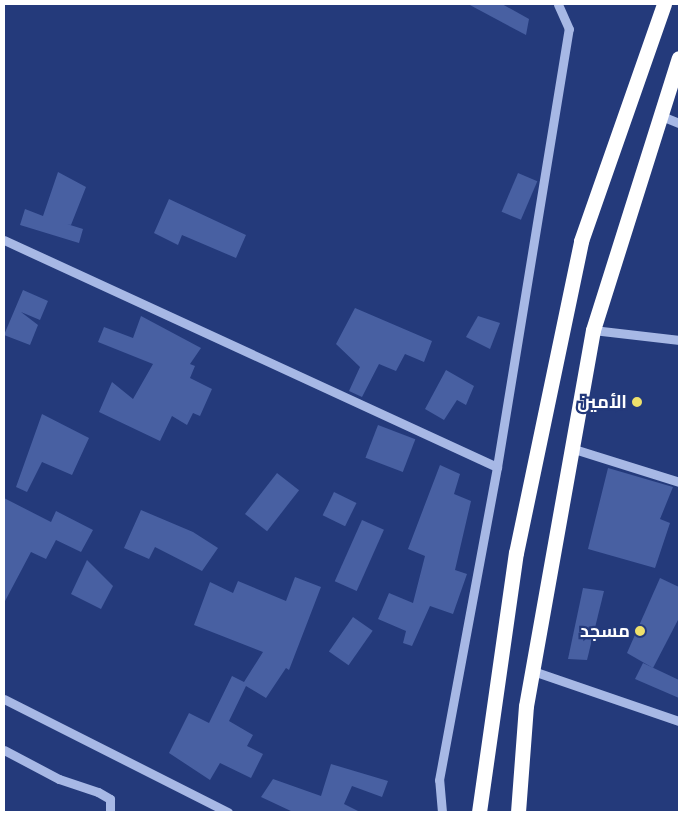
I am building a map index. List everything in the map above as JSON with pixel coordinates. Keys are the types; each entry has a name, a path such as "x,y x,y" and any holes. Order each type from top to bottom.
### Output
{"highway":[{"path":"479,812 516,552 581,241 664,4"},
{"path":"518,812 532,671 574,449 594,330 659,115 679,58"}],"street":[{"path":"442,812 439,780 497,467 569,29 558,4"},
{"path":"659,115 679,123"},
{"path":"4,240 497,467"},
{"path":"594,330 679,340"},
{"path":"574,449 679,482"},
{"path":"532,671 679,721"},
{"path":"4,699 228,812"},
{"path":"4,750 59,779 104,795 110,799 110,812"}],"building":[{"path":"468,4 502,4 529,19 526,35"},
{"path":"58,172 86,187 71,225 67,224 83,229 79,243 20,225 25,209 43,216"},
{"path":"518,173 537,181 521,220 502,212"},
{"path":"169,199 246,235 236,258 182,235 178,245 154,233"},
{"path":"23,290 48,301 40,320 21,312 38,325 30,345 4,335"},
{"path":"355,308 432,341 424,362 405,354 396,371 379,364 362,397 349,391 360,367 336,344"},
{"path":"141,316 201,348 190,364 195,366 190,378 212,389 200,416 193,413 187,425 172,416 160,441 99,412 112,382 133,399 153,364 98,342 104,327 133,338"},
{"path":"478,316 500,323 490,349 466,337"},
{"path":"446,370 474,386 466,405 457,400 444,420 425,409"},
{"path":"42,414 89,438 72,475 42,462 27,492 16,487"},
{"path":"378,425 415,439 403,472 365,458"},
{"path":"440,465 460,474 454,494 471,501 455,570 467,574 453,614 430,606 412,646 403,643 406,631 378,619 389,593 413,603 425,556 408,549"},
{"path":"608,468 673,487 660,519 670,523 655,568 588,549"},
{"path":"277,473 299,490 267,531 245,514"},
{"path":"334,492 356,503 345,526 323,515"},
{"path":"4,498 51,522 56,511 93,530 81,552 56,540 46,559 31,552 4,603"},
{"path":"141,510 193,532 218,548 202,571 155,547 149,559 124,548"},
{"path":"362,520 384,530 357,591 335,581"},
{"path":"87,560 113,586 101,609 71,594"},
{"path":"295,577 321,587 289,670 286,668 266,698 246,686 229,721 253,735 247,746 263,754 251,778 220,763 210,780 169,753 189,713 209,723 232,676 244,682 263,652 194,625 210,582 233,593 238,581 286,601"},
{"path":"660,578 679,587 679,618 653,668 627,653"},
{"path":"583,588 604,591 587,660 568,659"},
{"path":"353,617 373,631 349,665 329,651"},
{"path":"643,663 679,680 679,698 635,679"},
{"path":"331,764 388,781 382,797 352,786 344,804 360,812 293,812 261,797 273,779 321,796"}],"place":[{"name":"الأمين","path":"637,402"},
{"name":"مسجد","path":"640,631"}]}
